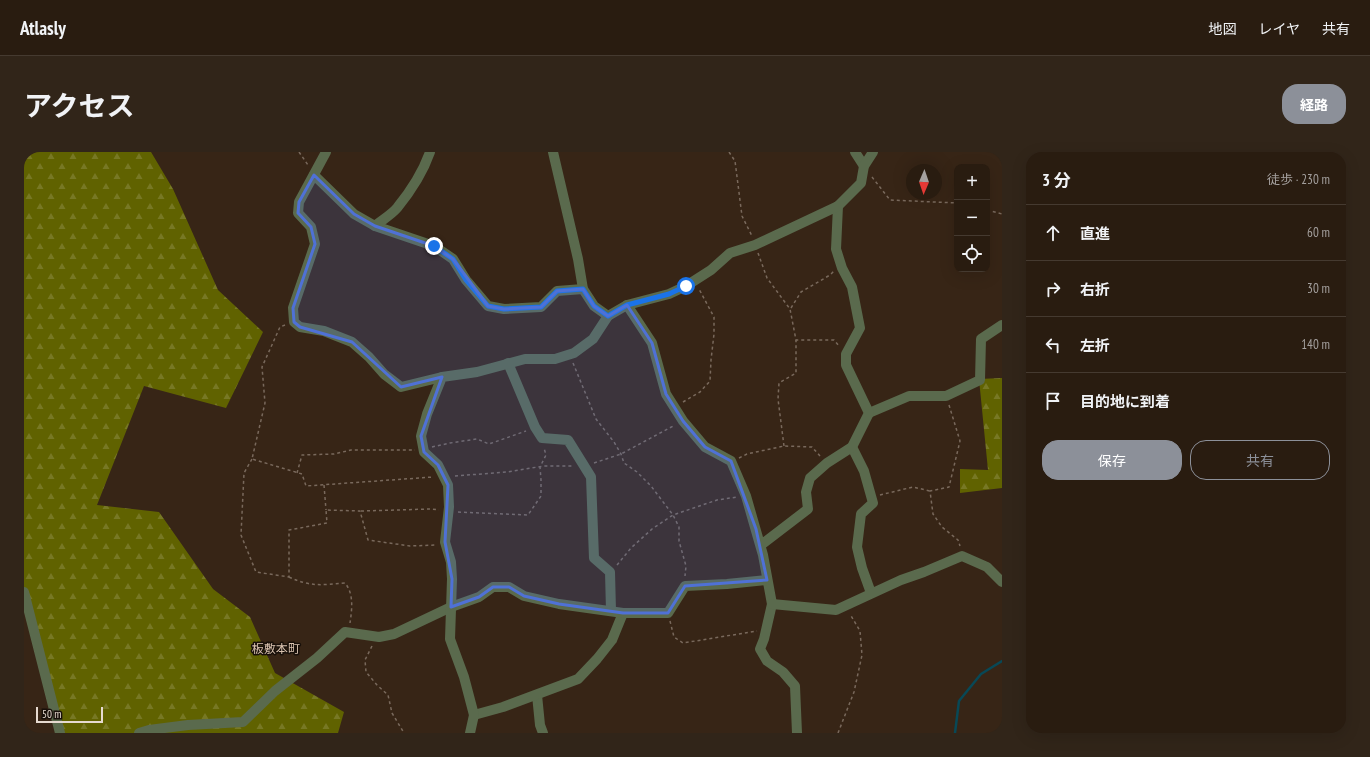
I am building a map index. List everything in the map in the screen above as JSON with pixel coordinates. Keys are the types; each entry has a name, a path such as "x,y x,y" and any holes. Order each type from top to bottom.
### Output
{"street":[{"path":"326,152 299,202 298,214 311,227 315,244 293,308 294,322 300,327 324,331 352,342 370,357 384,374 401,387 442,377 477,372 525,360 555,359 574,353 592,339 608,316 627,305 669,294 686,286 711,270 730,254 838,206 861,183 864,166 873,152"},
{"path":"375,226 396,209 411,188 430,152"},
{"path":"553,152 578,259 583,289 594,306 608,316"},
{"path":"855,152 864,166"},
{"path":"314,175 354,214 375,226 434,246 453,259 466,280 488,306 504,309 541,307 557,291 583,289"},
{"path":"838,206 836,249 841,264 852,287 860,328 846,354 846,365 869,413"},
{"path":"627,305 652,343 666,394 682,421 705,447 731,461 746,496 761,545 772,604 760,649 767,661 784,672 795,686 797,733"},
{"path":"761,545 808,509 806,492 810,478 827,463 852,447 869,413 909,396 946,396 980,380 981,339 1002,325"},
{"path":"508,364 535,427 542,438 568,440 591,477 594,558 610,572 611,611"},
{"path":"442,377 427,414 421,436 424,452 438,464 448,485 446,544 451,562 452,579 450,639 464,677 474,715 470,733"},
{"path":"852,447 864,471 873,503 861,514 857,547 862,568 871,593"},
{"path":"772,604 836,610 901,580 962,556 987,567 1002,582"},
{"path":"139,733 149,730 188,725 243,722 275,691 317,658 344,632 376,637 394,634 451,607 478,597 494,587 509,586 524,596 559,604 623,613 668,613 685,586 767,580"},
{"path":"24,592 60,733"},
{"path":"474,715 504,707 578,679 612,640 623,613"},
{"path":"537,695 540,725 543,733"}],"path":[{"path":"299,152 314,175"},
{"path":"729,152 735,161 742,216 755,244 767,278 790,309 796,340 796,373 779,383 778,399 784,446"},
{"path":"864,166 890,200 954,203"},
{"path":"990,211 1002,214"},
{"path":"790,309 801,292 830,275 841,264"},
{"path":"674,407 700,392 710,381 714,317 695,280"},
{"path":"796,340 834,340 846,354"},
{"path":"570,354 596,419 614,442 624,463 637,472 651,486 673,515 679,527 679,541 686,566 685,586"},
{"path":"871,497 913,487 930,491 949,487 960,441 946,396"},
{"path":"297,473 302,454 334,454 351,450 424,450 450,443 477,439 489,444 535,427"},
{"path":"326,510 360,512 431,509 528,515 541,496 540,467 546,456 542,438"},
{"path":"731,461 747,454 784,446 812,447 827,463"},
{"path":"252,459 244,473 241,535 256,572 289,577 302,583 318,585 345,583 350,590 352,607 348,632"},
{"path":"289,577 289,530 327,523 324,485"},
{"path":"930,491 933,514 942,527 958,540 962,556"},
{"path":"610,572 631,548 652,528 673,515 717,500 746,496"},
{"path":"360,512 368,540 410,546 446,544"},
{"path":"838,733 854,692 862,655 860,631 845,607"},
{"path":"668,613 674,637 683,643 766,629"},
{"path":"376,637 365,660 366,672 388,695 392,713 404,733"}],"highlighted area":[{"path":"314,175 354,214 375,226 434,246 453,259 488,306 504,309 541,307 557,291 583,289 594,306 608,316 627,305 652,343 666,394 683,421 705,447 731,461 756,529 767,580 685,586 668,613 623,613 559,604 524,596 509,587 493,587 479,597 451,607 452,579 445,542 448,485 438,465 424,452 421,436 442,377 401,387 352,342 300,327 294,322 293,308 315,244 311,227 298,213 299,202"}],"green space":[{"path":"24,152 151,152 173,189 218,290 263,332 226,408 144,386 97,505 159,512 213,589 250,617 275,673 344,712 338,733 59,733 24,590"},
{"path":"1002,378 1002,488 960,493 960,469 988,470 979,379"}],"waterway":[{"path":"955,733 959,701 981,674 1002,661"}],"district":[{"name":"板敷本町","path":"276,649"}],"route":[{"path":"434,246 453,259 466,280 488,306 504,309 541,307 557,291 583,289 594,306 608,316 627,305 669,294 686,286"}]}
